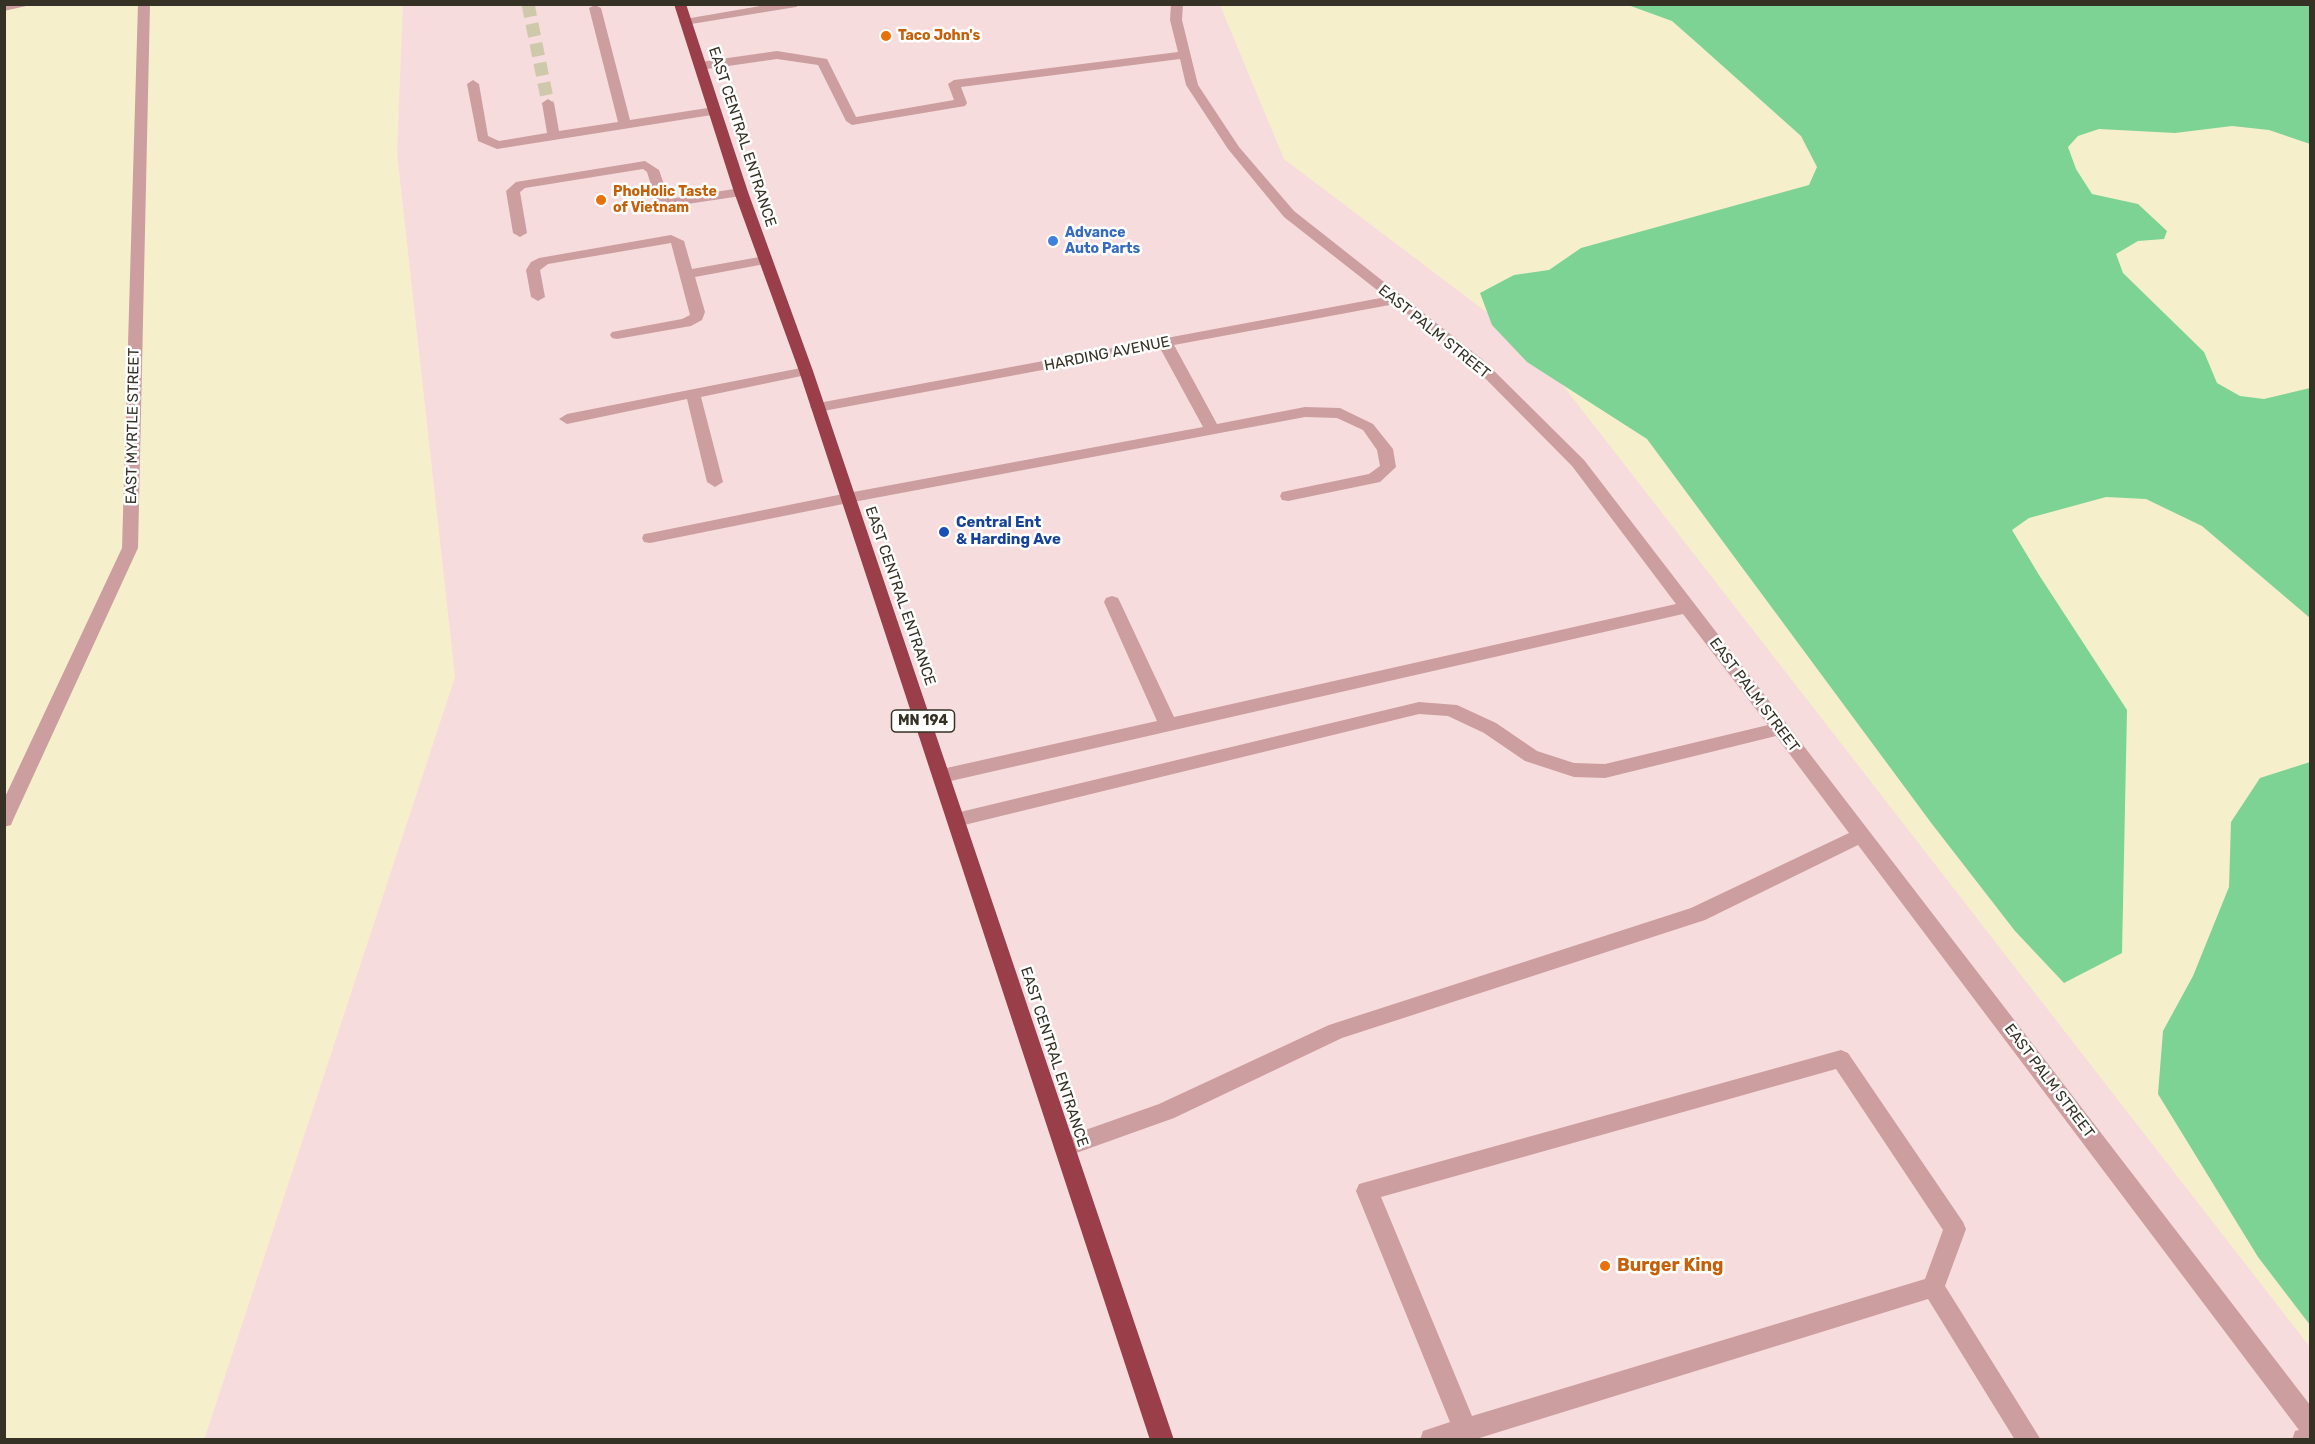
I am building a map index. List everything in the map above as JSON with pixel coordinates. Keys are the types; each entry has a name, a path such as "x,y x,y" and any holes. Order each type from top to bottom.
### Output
{"highway":[{"name":"EAST CENTRAL ENTRANCE","path":"683,13 741,192 806,371 942,776 1162,1440"}],"street":[{"path":"4,8 30,4"},
{"name":"EAST MYRTLE STREET","path":"4,820 130,548 144,4"},
{"path":"683,13 796,4"},
{"name":"EAST PALM STREET","path":"1177,4 1176,20 1192,85 1233,149 1289,214 1395,300 1478,363 1578,462 2310,1424"},
{"path":"595,8 625,125"},
{"path":"700,66 777,55 823,62 852,121 961,104 954,84 1185,55"},
{"path":"473,84 482,138 488,143 497,145 714,111"},
{"path":"548,103 554,136"},
{"path":"520,233 513,191 521,184 645,165 653,170 663,201 667,203 741,192"},
{"path":"538,297 533,270 536,265 544,261 660,240 671,239 678,242 698,312 697,317 686,323 617,335"},
{"path":"688,274 765,260"},
{"name":"HARDING AVENUE","path":"818,407 1395,300"},
{"path":"1165,343 1212,430"},
{"path":"567,419 806,371"},
{"path":"693,394 715,482"},
{"path":"650,537 1305,412 1340,413 1368,427 1385,449 1388,467 1374,478 1288,496"},
{"path":"1112,602 1168,724"},
{"path":"942,776 1687,607"},
{"path":"956,820 1419,708 1451,710 1490,728 1532,756 1574,771 1605,771 1779,729"},
{"path":"1065,1147 1166,1111 1336,1031 1698,914 1861,835"},
{"path":"1465,1430 1367,1191 1841,1059 1954,1229 1933,1287"},
{"path":"1432,1440 1933,1287"},
{"path":"1933,1287 2029,1440"},
{"path":"2304,1440 2310,1437"}],"shaded area":[{"path":"403,4 1220,5 1284,159 1534,348 2310,1347 2310,1440 204,1440 455,677 397,153"}],"green space":[{"path":"1628,5 2310,5 2310,144 2269,130 2232,126 2175,133 2099,129 2078,136 2068,147 2076,169 2092,194 2138,204 2167,231 2164,239 2138,241 2116,254 2123,273 2204,352 2217,383 2240,396 2264,399 2310,388 2310,618 2202,526 2146,499 2106,497 2029,518 2012,530 2127,710 2122,953 2064,983 2015,931 1932,824 1647,439 1527,362 1492,325 1480,293 1514,275 1549,270 1581,248 1809,185 1817,167 1801,136 1672,21"},
{"path":"2310,762 2310,1325 2258,1257 2158,1094 2163,1031 2193,976 2229,887 2231,822 2260,778"}],"tunnel":[{"path":"528,4 548,103"}],"place":[{"name":"Taco John's","path":"886,36"},
{"name":"PhoHolic Taste of Vietnam","path":"601,200"},
{"name":"Advance Auto Parts","path":"1053,241"},
{"name":"Central Ent & Harding Ave","path":"944,532"},
{"name":"Burger King","path":"1605,1266"}]}
